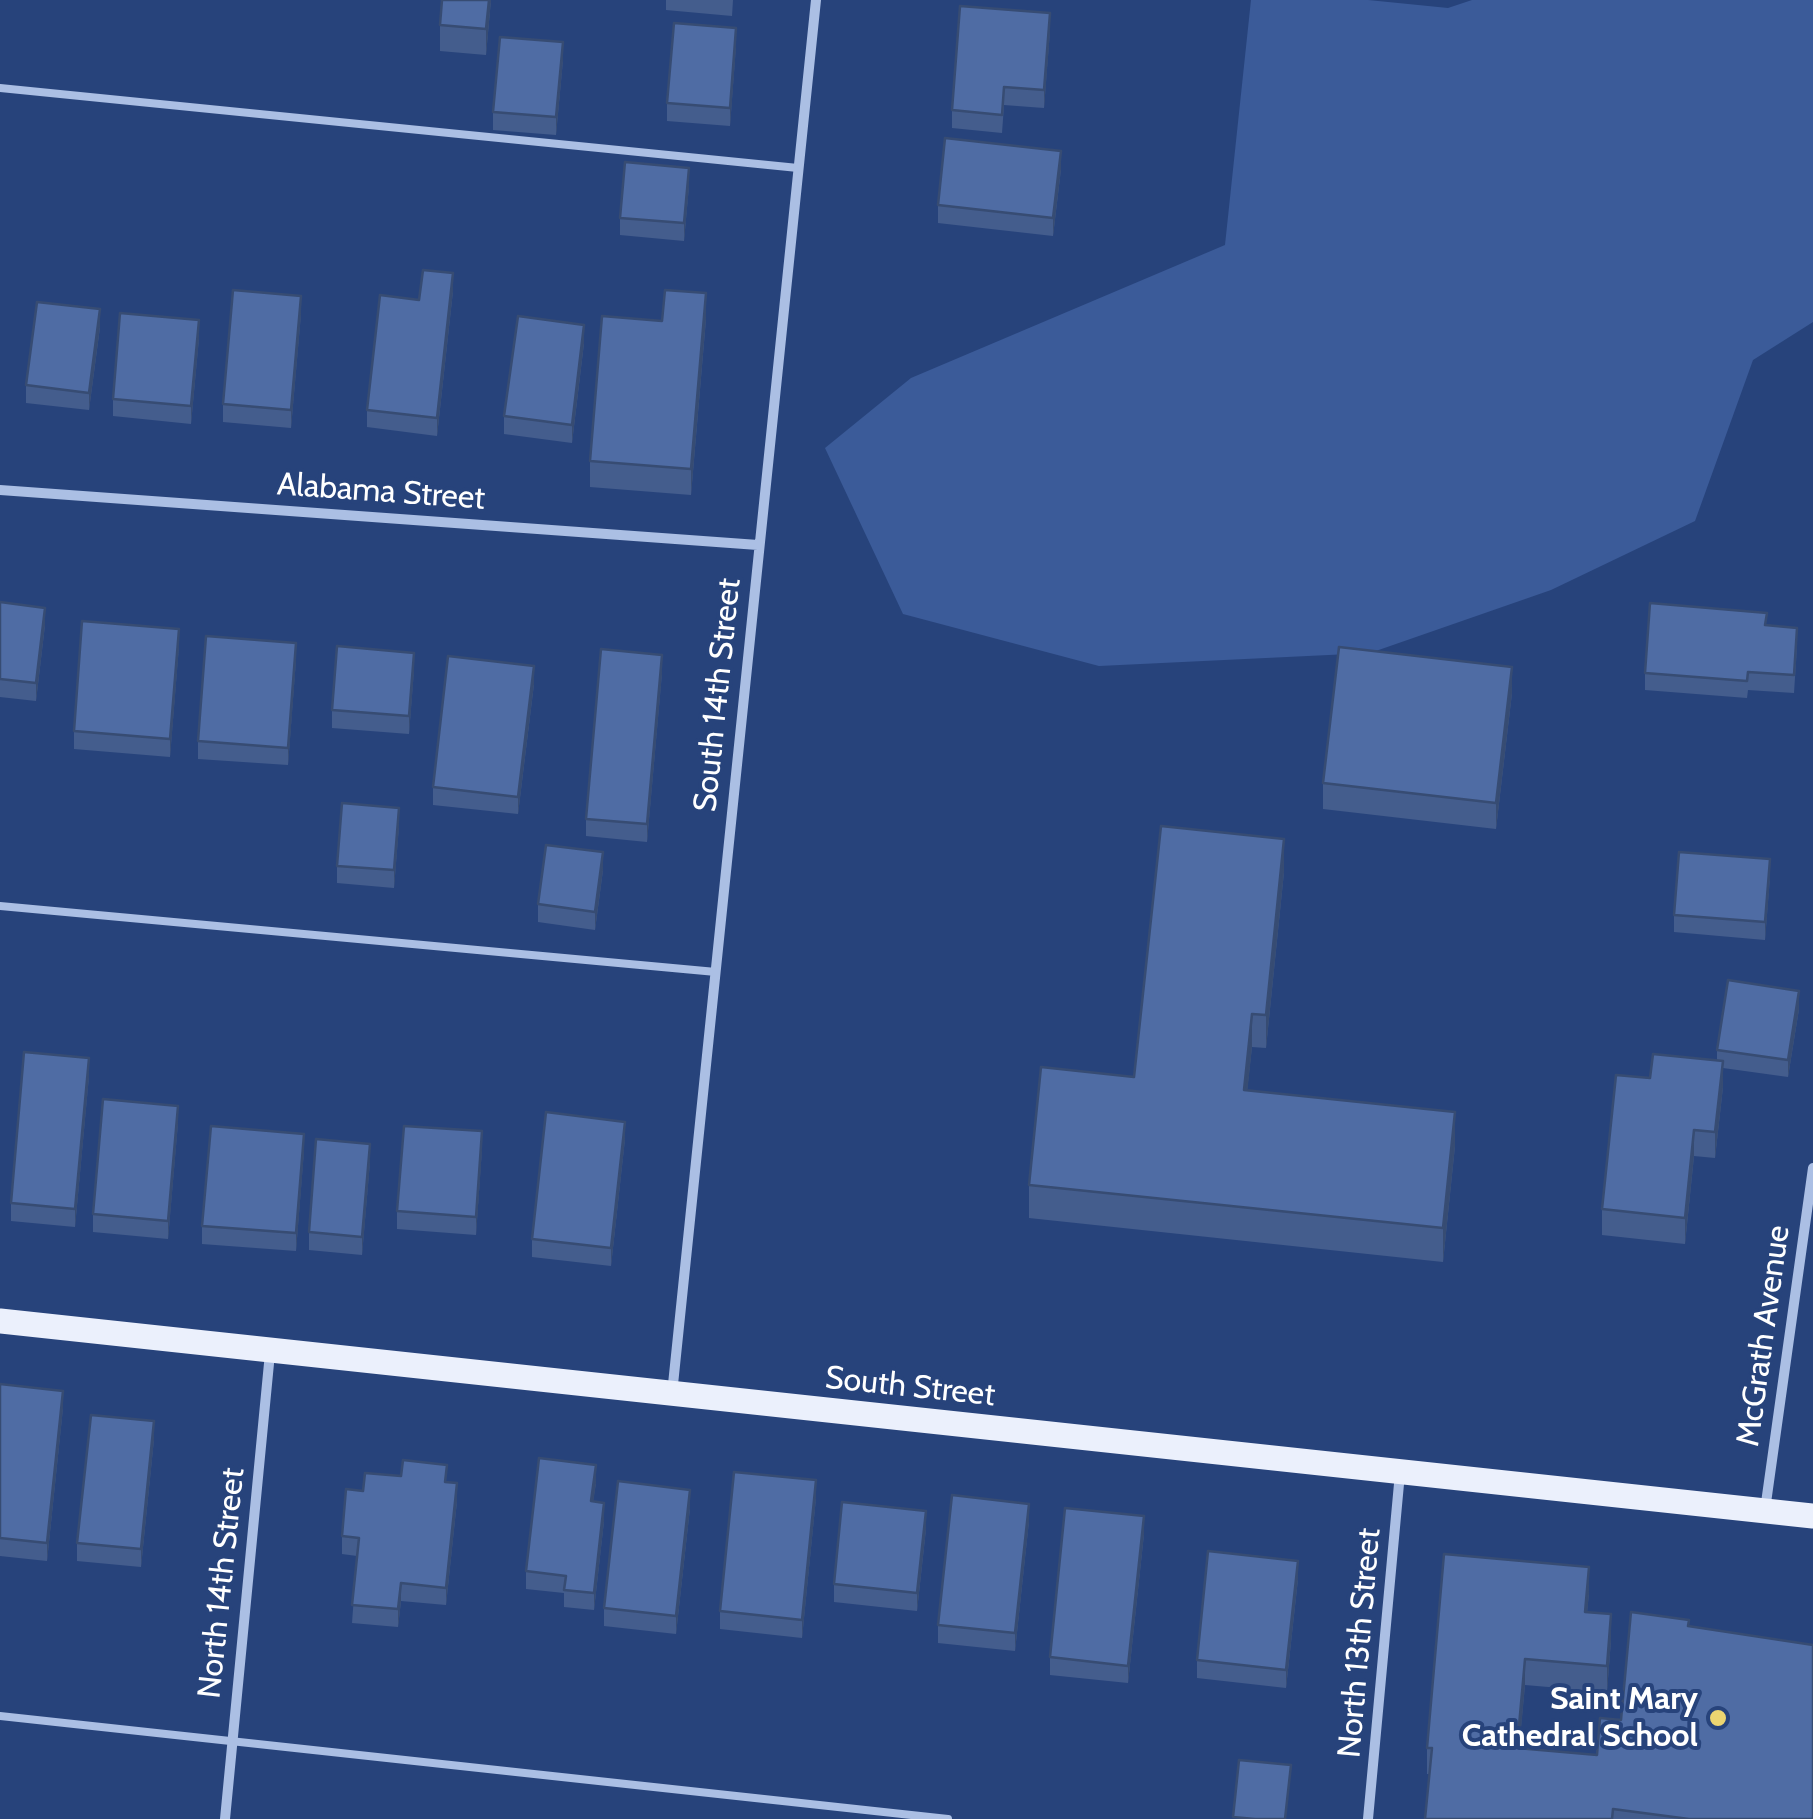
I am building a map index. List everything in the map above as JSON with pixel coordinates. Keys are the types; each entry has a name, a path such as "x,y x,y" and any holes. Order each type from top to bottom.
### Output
{"main road":[{"name":"South Street","path":"0,1321 1813,1516"}],"street":[{"name":"South 14th Street","path":"672,1395 816,0"},
{"name":"Alabama Street","path":"0,490 758,545"},
{"name":"McGrath Avenue","path":"1764,1511 1813,1168"},
{"name":"North 14th Street","path":"225,1819 270,1352"},
{"name":"North 13th Street","path":"1368,1819 1400,1472"}],"lane":[{"path":"0,88 798,168"},
{"path":"0,906 716,972"},
{"path":"0,1716 948,1819"}],"shaded area":[{"path":"1251,0 1368,0 1448,8 1472,0 1813,0 1813,322 1753,360 1695,521 1551,590 1370,653 1099,666 903,614 825,448 911,378 1225,245"}],"building":[{"path":"442,0 489,0 486,29 440,25"},
{"path":"960,6 1050,13 1044,90 1004,87 1002,115 952,110"},
{"path":"674,23 736,28 730,108 667,103"},
{"path":"500,37 563,42 556,117 493,112"},
{"path":"945,138 1061,151 1053,218 938,205"},
{"path":"625,162 689,168 684,223 620,218"},
{"path":"423,270 453,273 437,418 367,410 380,295 419,300"},
{"path":"233,290 301,296 291,410 223,404"},
{"path":"665,290 706,293 691,469 590,461 602,316 662,321"},
{"path":"37,302 100,309 89,393 26,385"},
{"path":"120,313 199,320 191,406 113,399"},
{"path":"518,316 584,325 572,425 504,416"},
{"path":"0,602 45,608 36,683 0,679"},
{"path":"1650,603 1767,613 1765,625 1797,628 1794,675 1748,672 1747,681 1645,673"},
{"path":"82,621 179,629 170,739 74,731"},
{"path":"206,636 296,643 288,748 198,741"},
{"path":"337,646 414,653 409,716 332,710"},
{"path":"1339,647 1512,667 1496,803 1323,783"},
{"path":"601,649 662,655 647,824 586,819"},
{"path":"448,656 534,666 518,797 433,787"},
{"path":"342,803 399,808 394,870 337,866"},
{"path":"1161,826 1284,839 1266,1015 1252,1014 1244,1090 1455,1112 1443,1228 1029,1185 1041,1067 1134,1077"},
{"path":"546,845 603,852 595,912 538,904"},
{"path":"1679,852 1770,859 1765,922 1674,915"},
{"path":"1728,980 1799,991 1788,1060 1717,1050"},
{"path":"24,1052 89,1058 75,1209 11,1203"},
{"path":"1653,1054 1723,1061 1715,1132 1694,1130 1685,1218 1602,1209 1616,1075 1650,1078"},
{"path":"103,1099 178,1106 168,1221 93,1214"},
{"path":"546,1112 625,1122 611,1248 532,1239"},
{"path":"211,1126 304,1134 296,1233 202,1226"},
{"path":"404,1126 482,1131 476,1217 397,1211"},
{"path":"316,1139 370,1144 362,1237 309,1232"},
{"path":"0,1384 63,1391 47,1543 0,1538"},
{"path":"91,1415 154,1421 141,1549 77,1543"},
{"path":"539,1458 596,1465 591,1501 604,1503 594,1593 564,1590 566,1576 526,1571"},
{"path":"403,1460 447,1465 445,1482 457,1483 446,1588 401,1583 398,1609 352,1605 359,1538 342,1536 346,1489 363,1491 365,1473 401,1476"},
{"path":"734,1472 816,1480 802,1620 720,1611"},
{"path":"618,1481 690,1490 676,1616 604,1608"},
{"path":"952,1495 1029,1504 1015,1633 938,1625"},
{"path":"842,1502 926,1511 917,1593 834,1584"},
{"path":"1065,1508 1144,1516 1128,1666 1050,1657"},
{"path":"1208,1551 1298,1561 1286,1670 1197,1660"},
{"name":"Saint Mary Cathedral School","path":"1444,1554 1589,1567 1585,1612 1611,1614 1607,1666 1525,1659 1517,1748 1597,1755 1600,1718 1621,1720 1631,1612 1689,1620 1688,1626 1813,1645 1813,1819 1689,1819 1613,1809 1612,1819 1425,1819 1432,1748 1427,1748"},
{"path":"1239,1760 1291,1765 1285,1819 1233,1817"}],"place":[{"name":"Saint Mary Cathedral School","path":"1718,1718"}]}
